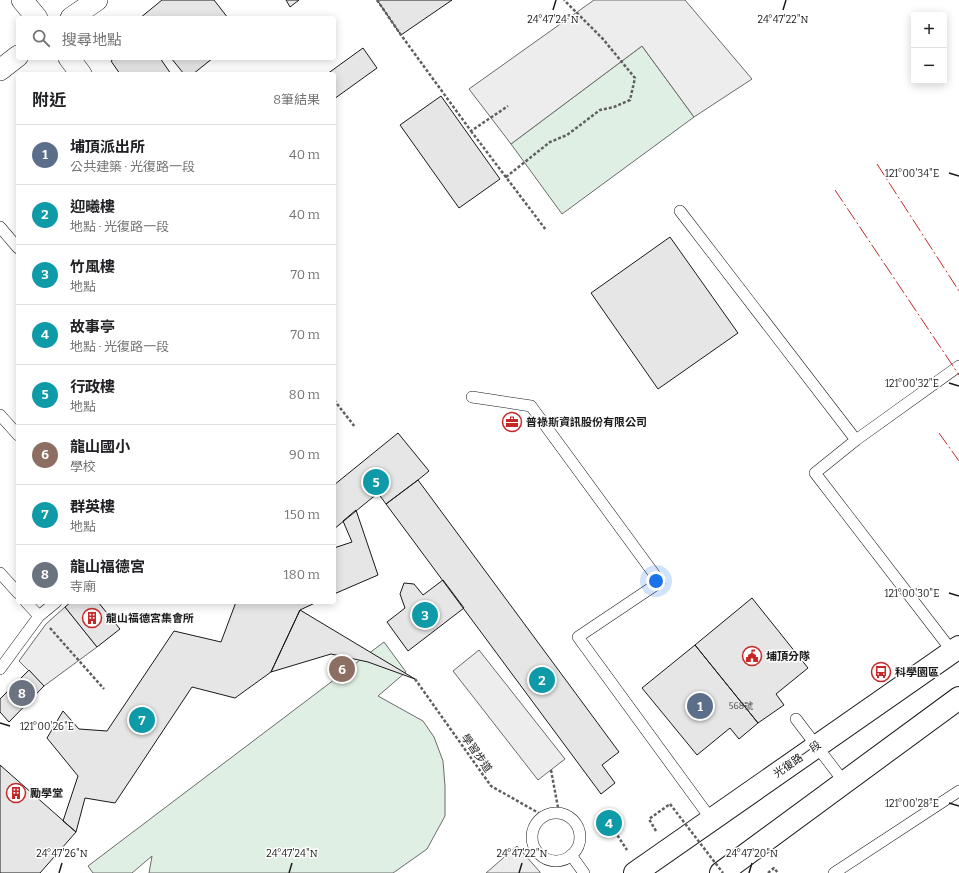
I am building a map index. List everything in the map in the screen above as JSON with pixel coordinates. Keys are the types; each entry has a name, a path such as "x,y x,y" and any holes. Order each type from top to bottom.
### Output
{"main road":[{"name":"光復路一段","path":"635,873 956,649"},
{"path":"722,873 959,698"}],"street":[{"path":"22,0 35,16"},
{"path":"74,16 97,0"},
{"path":"0,70 16,58"},
{"path":"70,60 80,72"}],"lane":[{"path":"680,211 856,440"},
{"path":"0,227 16,246"},
{"path":"956,649 815,473 856,440 959,366"},
{"path":"472,397 530,406 660,582 578,636 711,819"},
{"path":"0,416 16,433"},
{"path":"0,572 16,591"},
{"path":"28,604 39,616"},
{"path":"0,669 39,616 54,604"},
{"path":"796,719 844,782"},
{"path":"834,873 959,791"},
{"path":"551,813 559,813 566,815 573,820 577,826 579,842 571,855 564,860 549,860 541,857 536,851 532,844 531,836 537,821 551,813"},
{"path":"571,855 584,873"}],"path":[{"path":"377,0 400,35 546,230"},
{"path":"506,177 550,142 567,135 600,110 614,108 630,100 635,78 603,39 564,0"},
{"path":"471,131 508,106"},
{"path":"336,403 355,427"},
{"path":"39,616 79,659 104,689"},
{"name":"學習步道","path":"415,679 491,786 544,816"},
{"path":"551,770 559,813"},
{"path":"657,832 649,819 670,804 722,873"},
{"path":"612,827 628,851"},
{"path":"768,873 774,868 778,873"}],"green space":[{"path":"642,46 694,117 562,214 511,144"},
{"path":"384,642 406,672 378,696 423,721 434,737 443,761 445,816 427,849 393,873 149,873 152,856 132,873 93,873 88,866"}],"shaded area":[{"path":"594,0 685,0 752,79 694,117 642,46 511,144 469,89"},
{"path":"65,607 97,647 44,686 19,661 46,624"},
{"path":"479,650 565,759 538,780 453,671"},
{"path":"517,846 540,873 486,873"}],"building":[{"path":"162,0 214,0 226,16 142,16"},
{"path":"286,0 299,0 290,7"},
{"path":"377,0 452,0 401,35"},
{"path":"363,48 377,68 336,98 336,72 330,72"},
{"path":"161,60 170,72 119,72 111,61"},
{"path":"173,60 210,60 196,72 182,72"},
{"path":"441,96 500,179 459,208 400,125"},
{"path":"670,237 738,333 658,389 591,293"},
{"path":"398,433 429,471 386,504 378,493 336,527 336,483"},
{"path":"418,480 619,752 602,765 615,783 601,794 386,504"},
{"path":"356,510 378,575 336,593 336,547 352,542 343,521"},
{"path":"443,580 464,608 408,651 387,622 405,608 400,594 404,583 414,584 423,595"},
{"name":"埔頂分隊","path":"752,598 808,668 776,694 784,705 758,723 695,645"},
{"name":"龍山福德宮集會所","path":"69,604 100,604 120,629 97,647 65,607"},
{"path":"235,604 313,604 300,610 271,672 235,698 192,687 115,803 85,798 76,832 63,821 78,776 47,738 63,711 79,729 107,731 174,631 221,642"},
{"path":"300,610 415,679 368,662 331,654 271,672"},
{"path":"695,645 758,723 739,739 730,728 697,755 642,688"},
{"path":"29,670 44,686 9,722 0,712 0,699"},
{"name":"勵學堂","path":"0,765 76,832 40,873 0,873"},
{"path":"614,814 619,822 604,832 598,824"}],"power":[{"path":"877,164 959,291"},
{"path":"835,190 959,375"},
{"path":"939,433 959,461"}],"place":[{"name":"普祿斯資訊股份有限公司","path":"512,422"},
{"name":"行政樓","path":"376,482"},
{"name":"竹風樓","path":"425,615"},
{"name":"龍山福德宮集會所","path":"92,618"},
{"name":"埔頂分隊","path":"752,656"},
{"name":"龍山國小","path":"342,669"},
{"name":"科學園區","path":"881,672"},
{"name":"迎曦樓","path":"542,680"},
{"name":"龍山福德宮","path":"22,693"},
{"name":"埔頂派出所","path":"700,706"},
{"name":"群英樓","path":"142,720"},
{"name":"勵學堂","path":"16,793"},
{"name":"故事亭","path":"609,823"}]}
